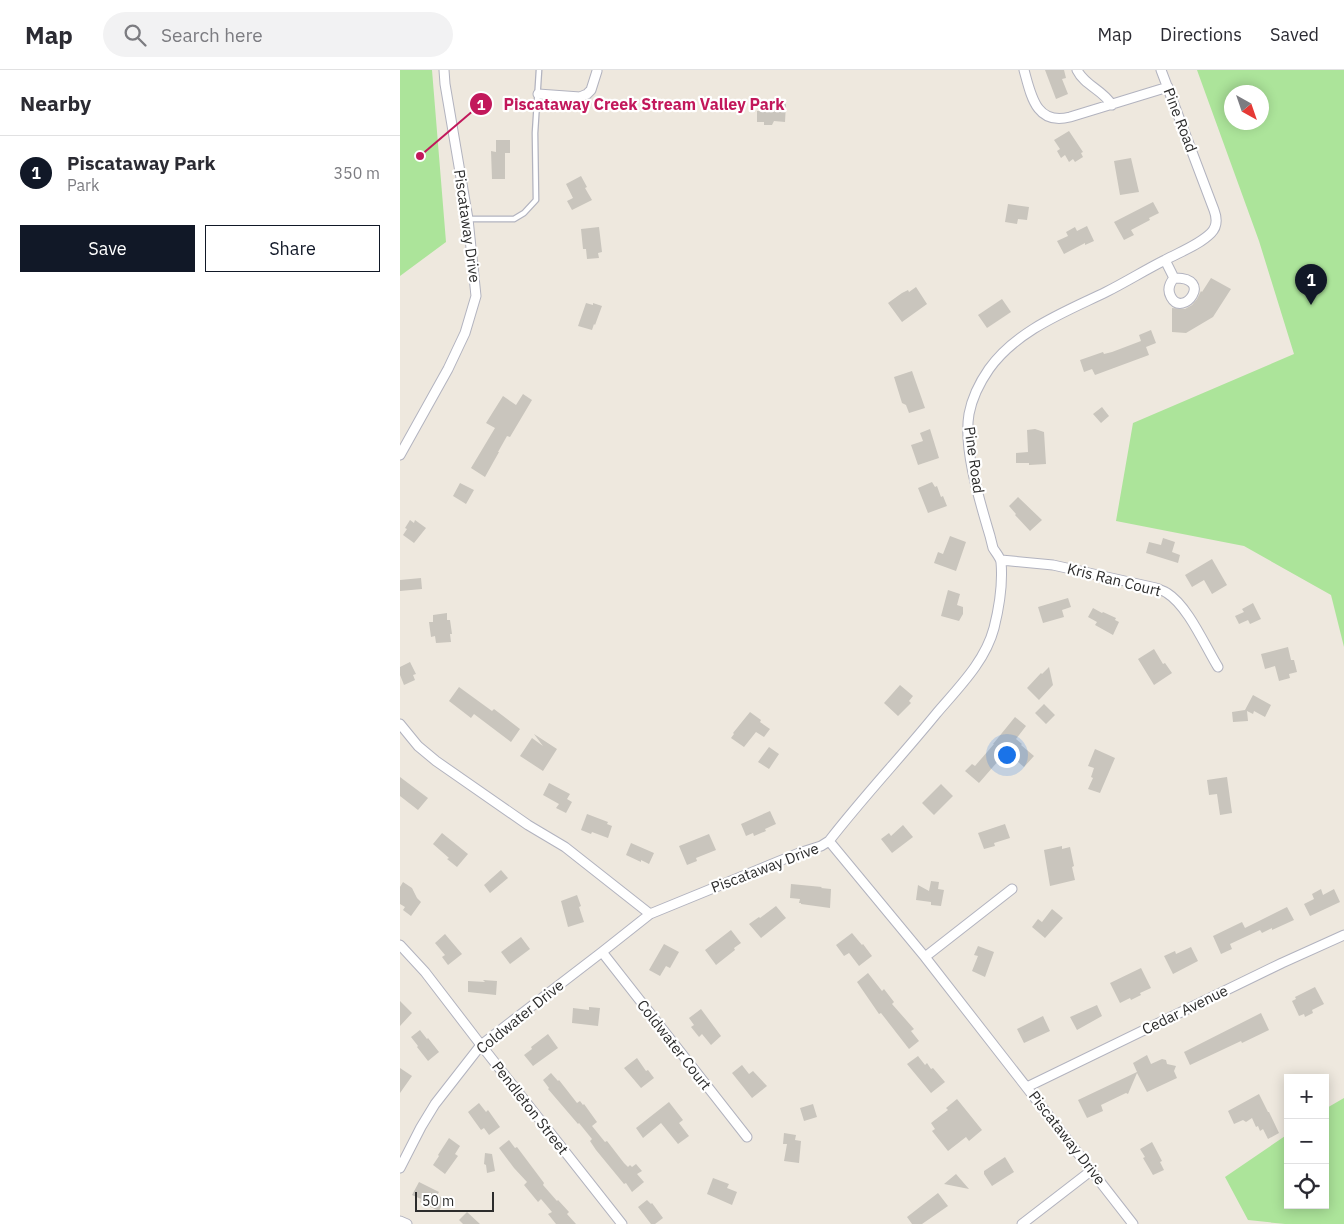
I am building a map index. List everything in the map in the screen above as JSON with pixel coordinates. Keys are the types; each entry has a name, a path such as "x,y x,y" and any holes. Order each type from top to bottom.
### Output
{"street":[{"name":"Piscataway Drive","path":"400,455 448,369 465,333 476,296 468,219 444,70"},
{"path":"1024,70 1031,96 1038,108 1047,117 1052,119 1063,119 1168,87"},
{"path":"1077,70 1083,79 1103,93 1112,105"},
{"name":"Pine Road","path":"829,842 981,659 993,631 999,607 1001,560 994,549 974,480 968,423 969,412 977,389 991,366 1012,345 1050,319 1111,289 1207,237 1216,226 1214,210 1161,70"},
{"path":"538,94 580,97 591,90 597,71"},
{"path":"1165,260 1174,278"},
{"name":"Kris Ran Court","path":"1001,560 1053,565 1156,588 1167,593 1186,612 1218,667"},
{"path":"400,724 418,746 436,761 528,825 565,847 650,914"},
{"name":"Piscataway Drive","path":"650,914 829,842 925,957 1133,1224"},
{"path":"925,957 1012,889"},
{"name":"Coldwater Drive","path":"400,1168 435,1104 480,1045 650,914"},
{"name":"Cedar Avenue","path":"1027,1087 1344,935"},
{"name":"Pendleton Street","path":"400,945 425,972 480,1045 622,1224"},
{"name":"Coldwater Court","path":"602,952 747,1137"},
{"path":"1022,1224 1092,1170"},
{"path":"400,1221 407,1224"}],"lane":[{"path":"468,219 514,219 524,213 536,200 535,133 538,70"}],"green space":[{"path":"400,70 432,70 446,242 400,276"},
{"path":"1197,70 1344,70 1344,647 1331,595 1244,546 1116,521 1133,423 1294,354 1259,241"},
{"path":"1344,1098 1344,1224 1285,1224 1248,1220 1225,1177 1284,1137 1284,1209 1329,1209 1329,1107"}],"building":[{"path":"1045,70 1064,70 1066,78 1062,79 1068,94 1056,99"},
{"path":"760,101 786,104 785,122 774,121 772,125 764,125 764,122 757,122 757,111 760,111"},
{"path":"1069,131 1083,152 1081,153 1083,157 1075,162 1073,159 1069,162 1065,155 1061,158 1057,151 1060,149 1054,140"},
{"path":"496,140 510,140 510,153 505,153 505,179 492,179 491,151 496,152"},
{"path":"1131,158 1139,192 1120,195 1114,161"},
{"path":"581,176 592,200 572,210 567,201 573,198 566,184"},
{"path":"1153,202 1159,213 1131,230 1134,235 1124,240 1114,222"},
{"path":"1008,204 1029,207 1027,220 1018,219 1017,224 1005,222"},
{"path":"1087,226 1094,241 1085,245 1085,243 1064,254 1057,241 1068,236 1066,232 1075,227 1077,231"},
{"path":"599,227 602,252 598,253 599,258 587,259 586,249 583,249 581,229"},
{"path":"1211,278 1231,289 1213,317 1186,333 1172,332 1172,308 1185,309 1192,305"},
{"path":"916,287 927,304 902,322 888,303 902,293 908,290 909,292"},
{"path":"1002,299 1011,312 987,328 978,315"},
{"path":"586,303 602,306 592,330 578,326"},
{"path":"1151,330 1156,343 1146,347 1149,355 1095,375 1092,369 1084,372 1080,360 1103,352 1104,354 1112,352 1141,341 1139,335"},
{"path":"912,371 925,408 909,413 906,405 902,403 894,377"},
{"path":"523,394 532,400 510,437 507,436 485,477 471,468 495,428 486,423 503,396 516,405"},
{"path":"1102,407 1109,416 1101,423 1093,414"},
{"path":"930,429 939,458 918,465 911,445 923,441 920,433"},
{"path":"1035,429 1044,432 1046,464 1029,465 1029,463 1016,463 1016,453 1028,452 1027,430"},
{"path":"932,482 935,487 937,486 947,506 928,513 918,488"},
{"path":"460,483 474,490 466,504 453,496"},
{"path":"1018,497 1042,520 1030,531 1009,506"},
{"path":"410,520 414,523 415,520 426,528 414,543 403,535"},
{"path":"950,536 966,542 956,571 934,563 938,552 943,554"},
{"path":"1163,538 1175,542 1172,552 1180,555 1178,563 1146,553 1149,542 1161,545"},
{"path":"1212,559 1227,585 1212,594 1204,580 1192,587 1185,575"},
{"path":"421,578 422,589 400,591 400,580"},
{"path":"948,590 960,594 957,605 963,607 963,614 959,621 941,616"},
{"path":"1068,598 1071,607 1062,610 1064,617 1043,623 1038,607"},
{"path":"1253,603 1261,619 1250,624 1248,620 1239,624 1235,616 1244,612 1242,609"},
{"path":"1093,608 1116,618 1115,620 1119,622 1113,635 1095,625 1097,622 1088,617"},
{"path":"447,613 447,620 450,620 452,634 450,634 451,642 436,643 435,636 431,637 429,622 433,622 433,615"},
{"path":"1288,647 1291,660 1294,660 1297,672 1289,674 1290,678 1279,681 1275,666 1265,669 1261,654"},
{"path":"1154,649 1163,664 1165,663 1172,673 1154,685 1138,659"},
{"path":"410,662 416,674 413,675 415,680 404,685 400,675 400,667"},
{"path":"1049,667 1053,685 1039,700 1027,688"},
{"path":"900,685 913,696 909,701 911,703 898,716 884,703"},
{"path":"459,687 492,711 494,709 520,729 511,742 474,714 471,718 449,701"},
{"path":"1253,695 1271,705 1265,717 1254,711 1253,714 1247,711 1248,721 1233,722 1232,712 1245,710"},
{"path":"1044,704 1055,715 1046,724 1035,713"},
{"path":"750,712 770,729 764,737 756,732 744,747 731,738"},
{"path":"1015,717 1026,726 1016,739 1034,756 1024,767 1006,752 979,783 965,771 972,764 975,766"},
{"path":"534,734 557,749 543,771 520,756 532,738 543,746"},
{"path":"769,747 779,754 769,769 758,762"},
{"path":"1095,749 1115,758 1100,793 1088,789 1093,778 1091,777 1094,768 1088,766"},
{"path":"400,777 428,798 418,810 400,796"},
{"path":"1227,777 1232,813 1220,815 1217,794 1209,795 1207,780"},
{"path":"549,783 570,794 567,799 572,802 566,813 556,808 559,804 543,795"},
{"path":"941,784 953,796 934,815 922,803"},
{"path":"770,811 776,824 754,836 753,833 746,836 741,824"},
{"path":"587,814 608,822 607,824 612,826 608,838 581,830"},
{"path":"1005,824 1010,838 994,843 995,846 984,849 978,833"},
{"path":"903,825 913,837 892,853 881,839 889,833 891,836"},
{"path":"442,833 468,854 457,867 433,844"},
{"path":"709,834 716,850 696,858 697,861 687,865 679,846"},
{"path":"631,843 654,853 649,864 626,855"},
{"path":"1062,846 1062,849 1070,847 1075,880 1050,886 1044,850"},
{"path":"501,870 508,878 490,893 484,885"},
{"path":"931,881 939,882 938,889 944,890 941,906 931,905 931,902 916,900 918,885 929,891"},
{"path":"403,882 412,888 421,902 411,916 403,910 405,907 400,904 400,887"},
{"path":"791,884 831,889 830,908 801,904 799,903 800,899 790,898"},
{"path":"1321,889 1323,895 1334,889 1340,902 1310,916 1304,904 1314,899 1312,894"},
{"path":"577,895 584,922 568,927 561,901"},
{"path":"776,906 786,918 761,938 749,924"},
{"path":"1287,907 1294,920 1262,933 1260,930 1230,944 1232,949 1221,954 1213,936 1242,922 1245,928"},
{"path":"1052,909 1063,918 1045,938 1032,927 1038,919 1042,922"},
{"path":"731,930 741,943 716,965 705,950"},
{"path":"852,933 872,956 859,966 849,953 844,956 836,945"},
{"path":"445,934 462,954 448,965 442,957 445,955 435,943"},
{"path":"521,937 530,949 510,964 501,952"},
{"path":"664,944 679,952 670,968 666,966 660,976 649,970"},
{"path":"978,946 994,952 985,977 972,971 978,956 974,955"},
{"path":"1191,947 1198,961 1173,974 1164,956 1175,951 1176,954"},
{"path":"1141,968 1151,988 1131,1000 1130,998 1120,1003 1110,983"},
{"path":"868,973 882,991 884,989 894,1002 892,1004 914,1029 911,1031 919,1041 909,1049 881,1013 879,1014 857,982"},
{"path":"483,980 497,981 496,995 468,992 468,981 485,982"},
{"path":"1315,987 1324,1004 1312,1010 1313,1013 1305,1017 1304,1014 1299,1016 1292,1001 1296,999 1295,997"},
{"path":"400,1001 412,1013 400,1026"},
{"path":"1097,1005 1102,1016 1077,1030 1070,1017"},
{"path":"589,1007 600,1008 598,1026 572,1023 573,1008 589,1010"},
{"path":"701,1009 721,1036 711,1045 702,1034 699,1037 691,1027 694,1025 689,1018"},
{"path":"1261,1013 1269,1030 1190,1065 1184,1052"},
{"path":"1043,1016 1050,1031 1024,1043 1017,1029"},
{"path":"420,1030 439,1052 428,1061 411,1037"},
{"path":"548,1034 558,1048 533,1066 524,1055"},
{"path":"1147,1055 1151,1064 1162,1059 1166,1060 1167,1064 1176,1066 1174,1071 1177,1078 1147,1092 1137,1073 1128,1094 1126,1093 1101,1105 1103,1111 1087,1118 1078,1100 1137,1072 1133,1063"},
{"path":"918,1056 925,1065 927,1063 931,1069 933,1068 945,1082 931,1093 907,1064"},
{"path":"637,1058 646,1071 648,1070 654,1078 641,1088 624,1068"},
{"path":"742,1065 749,1074 753,1071 767,1086 752,1098 732,1073"},
{"path":"400,1068 412,1076 400,1093"},
{"path":"551,1073 577,1103 580,1101 584,1104 597,1122 592,1126 605,1142 607,1141 624,1163 628,1167 636,1164 642,1171 637,1174 644,1182 632,1192 596,1150 590,1141 592,1139 579,1123 548,1089 543,1080"},
{"path":"1259,1094 1279,1133 1268,1139 1263,1129 1260,1131 1258,1126 1256,1127 1252,1118 1246,1122 1243,1120 1234,1124 1228,1111"},
{"path":"957,1099 982,1130 969,1141 966,1137 948,1151 932,1131 935,1129 931,1123 948,1110 946,1108"},
{"path":"669,1102 683,1120 679,1123 689,1136 678,1144 661,1123 643,1138 636,1128"},
{"path":"479,1103 486,1112 488,1110 500,1127 489,1135 484,1128 481,1130 468,1112"},
{"path":"813,1104 817,1117 804,1121 800,1108"},
{"path":"784,1133 796,1135 795,1140 801,1141 799,1163 784,1161 787,1144 783,1144"},
{"path":"449,1138 460,1146 455,1154 458,1156 445,1174 433,1165"},
{"path":"509,1140 515,1148 517,1147 544,1183 543,1185 569,1212 567,1214 576,1224 556,1224 548,1214 552,1212 541,1199 538,1202 524,1185 527,1182 499,1148"},
{"path":"1152,1142 1162,1161 1160,1162 1164,1170 1153,1175 1140,1149"},
{"path":"485,1153 492,1154 495,1171 487,1173 486,1165 484,1164"},
{"path":"1005,1157 1014,1172 992,1186 984,1171"},
{"path":"956,1174 969,1189 944,1184"},
{"path":"713,1178 729,1184 727,1188 737,1192 732,1205 707,1194"},
{"path":"419,1182 439,1192 437,1195 445,1199 439,1211 420,1202 421,1199 412,1195"},
{"path":"938,1193 948,1206 922,1224 912,1224 907,1217"},
{"path":"647,1200 652,1203 663,1218 655,1224 651,1224 638,1207"},
{"path":"467,1212 480,1224 463,1224 459,1220"}],"place":[{"name":"Piscataway Creek Stream Valley Park","path":"420,156"},
{"name":"Piscataway Park","path":"1311,305"}]}
